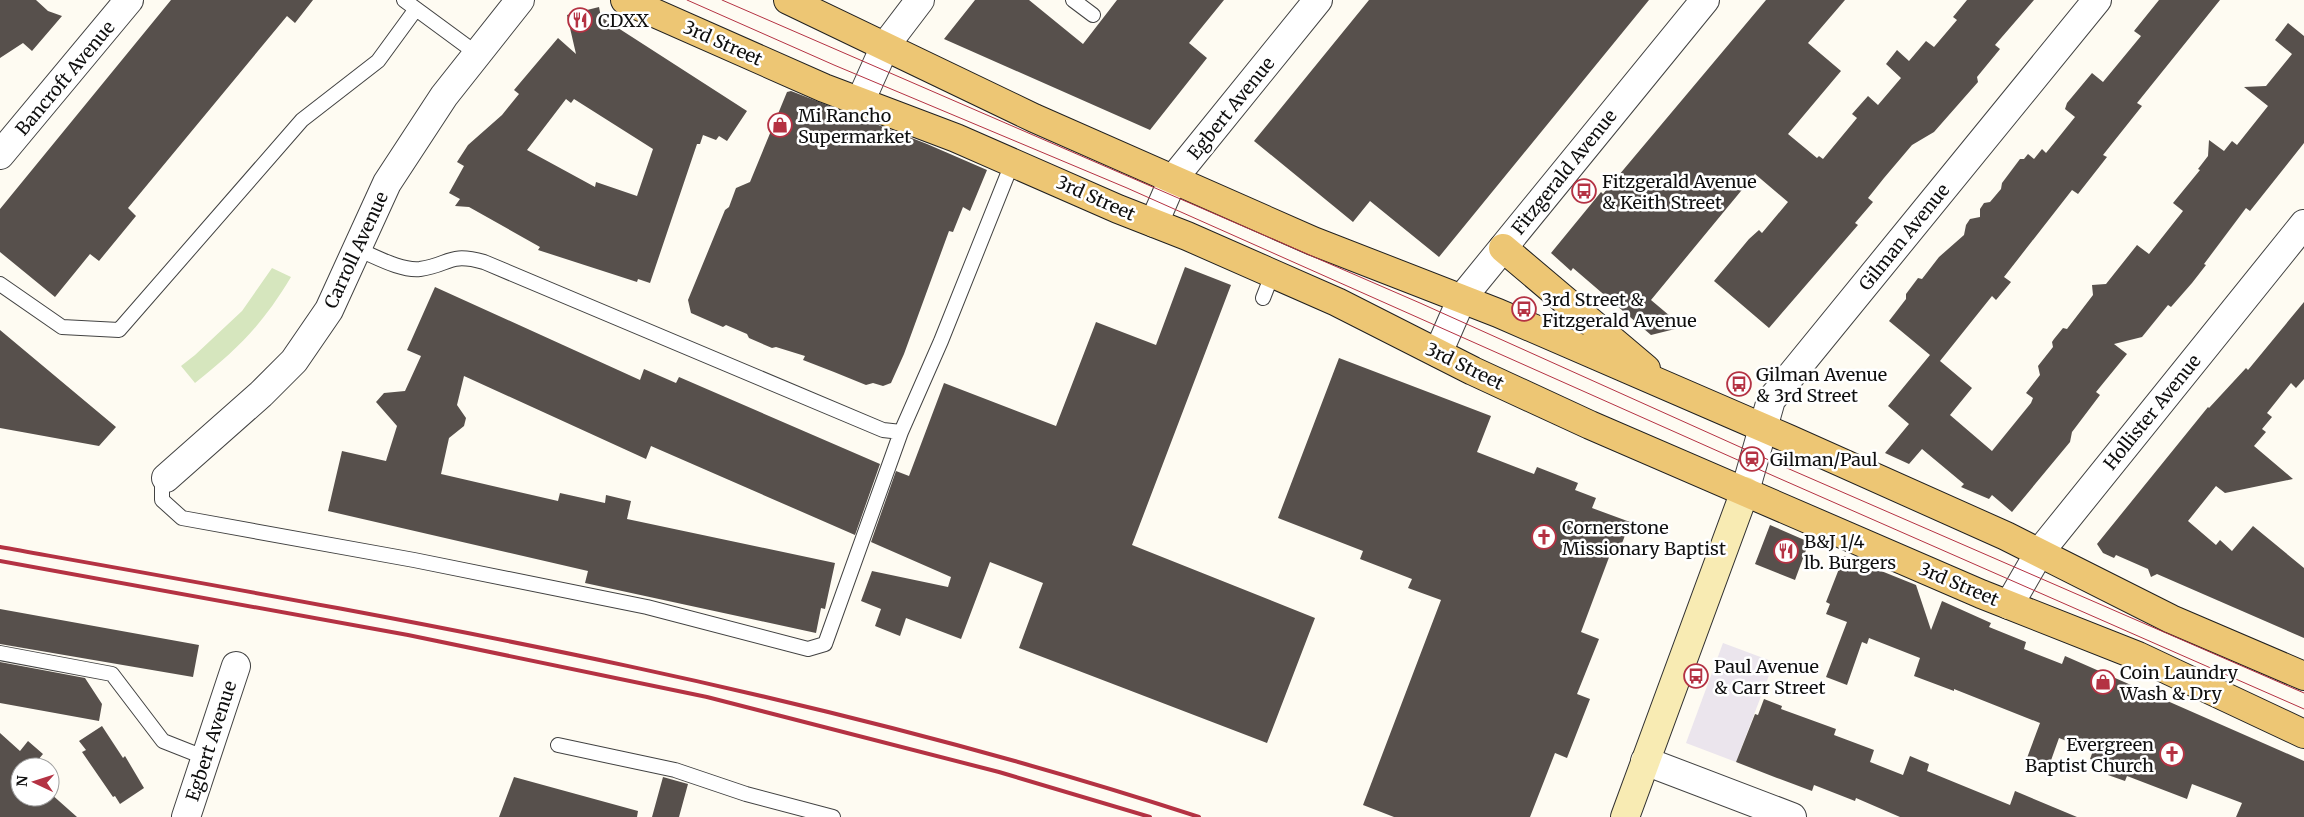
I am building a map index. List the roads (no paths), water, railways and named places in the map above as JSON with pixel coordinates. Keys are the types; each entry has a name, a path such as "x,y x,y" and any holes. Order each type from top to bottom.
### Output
{"main road":[{"name":"3rd Street","path":"625,0 824,88 1013,161 1154,223 1267,286 1337,302 1590,426 2009,606 2138,656 2304,734"},
{"path":"788,0 1034,118 1313,241 1462,298 1762,428 2039,553 2171,619 2304,676"},
{"path":"1503,248 1670,389"},
{"path":"1625,817 1745,491"}],"street":[{"name":"Bancroft Avenue","path":"0,155 129,0"},
{"name":"Carroll Avenue","path":"166,478 261,394 294,361 328,310 387,183 444,96 476,53 520,0"},
{"path":"860,102 885,46 920,0"},
{"name":"Egbert Avenue","path":"1154,223 1173,179 1318,0"},
{"name":"Fitzgerald Avenue","path":"1438,353 1462,298 1705,0"},
{"name":"Gilman Avenue","path":"1745,491 1771,400 2097,0"},
{"name":"Hollister Avenue","path":"2009,606 2039,553 2304,224"},
{"name":"Egbert Avenue","path":"186,817 236,666"},
{"path":"1646,762 1792,817"}],"lane":[{"path":"404,0 476,53"},
{"path":"1073,0 1093,15"},
{"path":"0,284 62,327 119,330 302,120 378,61 416,9"},
{"path":"166,478 162,485 162,500 182,518 414,560 647,607 808,649 825,644 901,432 941,342 1013,161"},
{"path":"357,248 400,266 420,269 456,257 467,257 484,262 883,430 901,432"},
{"path":"0,653 112,674 163,741 206,758"},
{"path":"558,745 675,770 746,794 833,817"}],"tram line":[{"path":"687,0 834,65 1127,188 1776,477 2304,709"},
{"path":"722,0 1420,303 1780,465 2304,693"}],"railway":[{"path":"0,547 454,630 755,694 904,731 1052,772 1199,817"},
{"path":"0,561 408,635 707,697 999,772 1150,817"}],"place":[{"name":"CDXX","path":"580,20"},
{"name":"Mi Rancho Supermarket","path":"780,125"},
{"name":"Fitzgerald Avenue & Keith Street","path":"1584,191"},
{"name":"3rd Street & Fitzgerald Avenue","path":"1524,309"},
{"name":"Gilman Avenue & 3rd Street","path":"1739,384"},
{"name":"Gilman/Paul","path":"1752,459"},
{"name":"Cornerstone Missionary Baptist","path":"1544,537"},
{"name":"B&J 1/4 lb. Burgers","path":"1786,551"},
{"name":"Paul Avenue & Carr Street","path":"1696,676"},
{"name":"Coin Laundry Wash & Dry","path":"2103,682"},
{"name":"Evergreen Baptist Church","path":"2172,754"}]}
